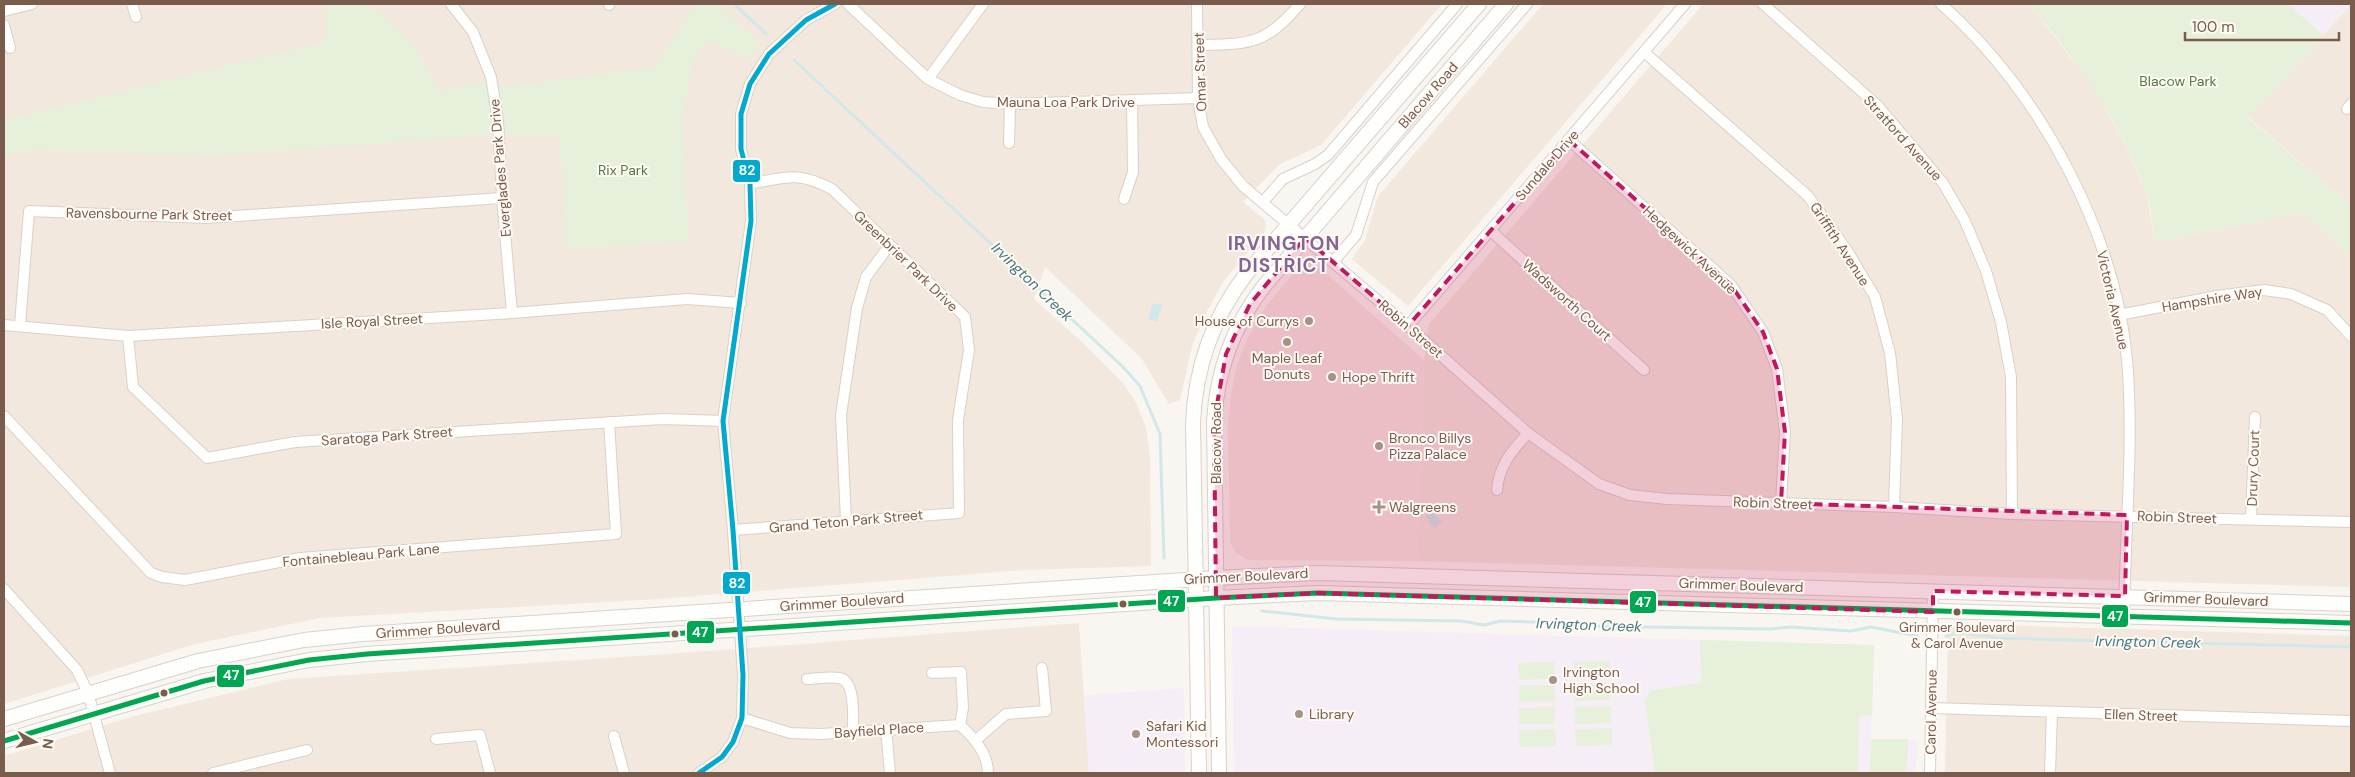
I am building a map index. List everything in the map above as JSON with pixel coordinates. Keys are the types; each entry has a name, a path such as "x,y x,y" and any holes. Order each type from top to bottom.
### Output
{"main road":[{"name":"Blacow Road","path":"1199,773 1193,424 1202,358 1216,323 1234,292 1479,4"},
{"name":"Blacow Road","path":"1219,773 1214,421 1222,370 1233,335 1250,304 1506,4"},
{"name":"Grimmer Boulevard","path":"4,718 198,661 304,640 373,633 1195,579 1318,573 2351,604"},
{"name":"Grimmer Boulevard","path":"4,741 204,681 309,660 368,654 1216,598 1318,593 1933,612 2351,622"}],"street":[{"path":"4,11 32,4"},
{"path":"132,4 136,17"},
{"name":"Everglades Park Drive","path":"451,4 473,32 491,77 498,121 502,198 512,313"},
{"path":"699,773 722,757 733,742 742,718 743,675 723,421 751,222 750,184 741,149 741,114 750,84 768,54 806,20 835,4"},
{"name":"Mauna Loa Park Drive","path":"848,4 928,80 960,95 983,102 1010,104 1132,102 1198,98"},
{"path":"928,80 983,4"},
{"name":"Omar Street","path":"1197,4 1198,98 1203,128 1222,159 1242,186 1290,225"},
{"path":"1198,44 1249,43 1267,36 1285,21 1300,4"},
{"path":"1263,202 1283,179 1315,164 1328,155 1457,4"},
{"name":"Blacow Road","path":"1333,262 1356,235 1373,182 1527,4"},
{"name":"Sundale Drive","path":"1408,326 1685,4"},
{"name":"Stratford Avenue","path":"1763,4 1877,105 1943,183 1965,221 1986,271 2001,322 2011,377 2012,514"},
{"name":"Victoria Avenue","path":"1941,4 1980,42 2007,73 2034,110 2056,148 2099,239 2120,315 2128,370 2131,434 2124,617"},
{"path":"4,25 10,48"},
{"name":"Griffith Avenue","path":"1644,52 1808,196 1848,252 1875,297 1890,353 1897,419 1894,507"},
{"path":"1124,199 1133,172 1132,102"},
{"path":"1009,143 1010,104"},
{"name":"Hedgewick Avenue","path":"1569,140 1731,285 1763,332 1777,369 1785,432 1781,503"},
{"name":"Greenbrier Park Drive","path":"750,184 794,176 812,178 832,189 889,246 965,317 969,350 958,420 958,513"},
{"name":"Ravensbourne Park Street","path":"20,325 29,212 206,218 502,198"},
{"name":"Robin Street","path":"1290,225 1408,326 1528,433 1599,484 1630,495 1667,499 1894,507 2012,514 2127,515 2351,522"},
{"name":"Wadsworth Court","path":"1491,231 1644,370"},
{"path":"846,520 841,415 857,308 866,277 889,246"},
{"name":"Hampshire Way","path":"2120,315 2217,296 2264,290 2291,294 2327,310 2351,336"},
{"name":"Isle Royal Street","path":"4,325 128,336 512,313 687,299 741,303"},
{"name":"Saratoga Park Street","path":"128,336 132,387 207,458 295,442 663,418 723,421"},
{"name":"Fontainebleau Park Lane","path":"4,416 151,573 174,580 300,558 616,534 609,422"},
{"name":"Drury Court","path":"2251,519 2255,417"},
{"path":"1497,490 1498,474 1508,456 1528,433"},
{"name":"Grand Teton Park Street","path":"733,530 958,513"},
{"path":"4,589 77,670 88,693 110,773"},
{"name":"Carol Avenue","path":"1930,773 1933,591"},
{"path":"976,740 1006,714 1046,711 1042,668"},
{"path":"932,673 960,672 963,708 960,725 976,740 988,763 988,773"},
{"path":"806,679 840,678 846,680 851,689 853,731"},
{"name":"Ellen Street","path":"1932,708 2351,721"},
{"path":"2050,773 2052,712"},
{"name":"Bayfield Place","path":"742,718 790,733 821,734 960,725"},
{"path":"886,729 890,773"},
{"path":"436,739 480,735 490,773"},
{"path":"614,736 624,773"},
{"path":"213,773 307,750"}],"highlighted area":[{"path":"1569,140 1731,285 1763,332 1777,369 1785,432 1781,503 2127,515 2125,596 1933,591 1933,612 1318,593 1216,598 1214,421 1226,354 1250,304 1305,238 1408,326"}],"shaded area":[{"path":"4,4 1442,4 1321,145 1280,164 1243,202 1264,219 1266,226 1264,233 1223,282 1206,313 1192,346 1180,400 1169,404 1142,359 1045,267 1034,299 1083,343 1124,384 1136,403 1146,427 1150,458 1151,566 1025,570 658,599 320,618 195,644 4,704"},
{"path":"1543,4 1667,4 1408,306 1352,259 1365,240 1379,195"},
{"path":"1703,4 2029,4 2093,86 2128,150 2147,195 2155,242 2302,213 2351,255 2351,587 1417,561 1424,360 1429,324"},
{"path":"2288,4 2351,4 2323,35"},
{"path":"2351,4 2351,206 2247,116 2278,86"},
{"path":"1312,261 1424,360 1417,561 1248,560 1236,553 1230,542 1228,426 1231,395 1237,365 1247,339 1266,306 1301,264"},
{"path":"1079,623 1089,773 4,773 4,756 131,717 288,679 669,654"},
{"path":"1956,624 2351,636 2351,773 1945,773 1948,632"},
{"name":"Irvington High School","path":"1232,626 1874,645 1871,739 1917,740 1916,773 1234,773"},
{"name":"Safari Kid Montessori","path":"1184,688 1185,773 1089,773 1084,695"}],"green space":[{"name":"Rix Park","path":"329,4 356,4 371,9 385,17 397,27 417,51 439,91 480,82 512,86 655,67 695,4 717,4 760,43 749,60 708,39 695,55 682,118 689,242 566,249 560,135 481,136 214,156 34,150 4,156 4,120 324,42"},
{"name":"Blacow Park","path":"2029,4 2288,4 2323,35 2278,86 2247,117 2351,206 2351,255 2302,213 2155,242 2148,199 2136,167 2111,117 2081,70"},
{"path":"1700,640 1874,645 1872,715 1859,716 1858,773 1655,773 1645,701 1651,690 1701,683"},
{"path":"1610,661 1611,678 1574,679 1574,662"},
{"path":"1554,662 1555,679 1519,680 1518,663"},
{"path":"1611,683 1611,700 1575,701 1575,684"},
{"path":"1519,685 1555,685 1555,701 1519,702"},
{"path":"1611,706 1611,723 1575,724 1575,707"},
{"path":"1555,707 1555,724 1519,724 1519,708"},
{"path":"1612,728 1612,745 1576,746 1575,729"},
{"path":"1555,729 1556,746 1520,747 1519,730"},
{"path":"1871,739 1908,739 1907,773 1870,773"}],"water":[{"path":"1153,303 1162,305 1157,322 1148,319"},
{"path":"1432,507 1435,515 1442,521 1435,528 1428,521 1424,510"}],"waterway":[{"name":"Irvington Creek","path":"734,4 766,34"},
{"name":"Irvington Creek","path":"794,60 1123,367 1140,386 1160,434 1164,558"},
{"name":"Irvington Creek","path":"1262,611 1337,619 1461,621 1484,625 1501,621 1564,623 1585,626 1772,629 1790,627 1851,631 1871,627 1917,636"},
{"name":"Irvington Creek","path":"1946,636 1961,632 1996,638 2351,647"}],"transit line":[{"name":"82","path":"699,773 722,757 733,742 742,718 743,675 723,421 751,221 750,184 741,149 741,114 750,84 769,54 806,20 835,4"},
{"name":"47","path":"4,741 204,681 309,660 367,654 1216,598 1318,593 2351,623"}],"place":[{"name":"House of Currys","path":"1309,321"},
{"name":"Maple Leaf Donuts","path":"1287,342"},
{"name":"Hope Thrift","path":"1332,377"},
{"name":"Bronco Billys Pizza Palace","path":"1379,446"},
{"name":"Walgreens","path":"1379,507"},
{"name":"Grimmer Boulevard & Carol Avenue","path":"1957,612"},
{"name":"Irvington High School","path":"1553,680"},
{"name":"Library","path":"1299,714"},
{"name":"Safari Kid Montessori","path":"1136,734"}],"district":[{"name":"IRVINGTON DISTRICT","path":"1284,254"}]}
